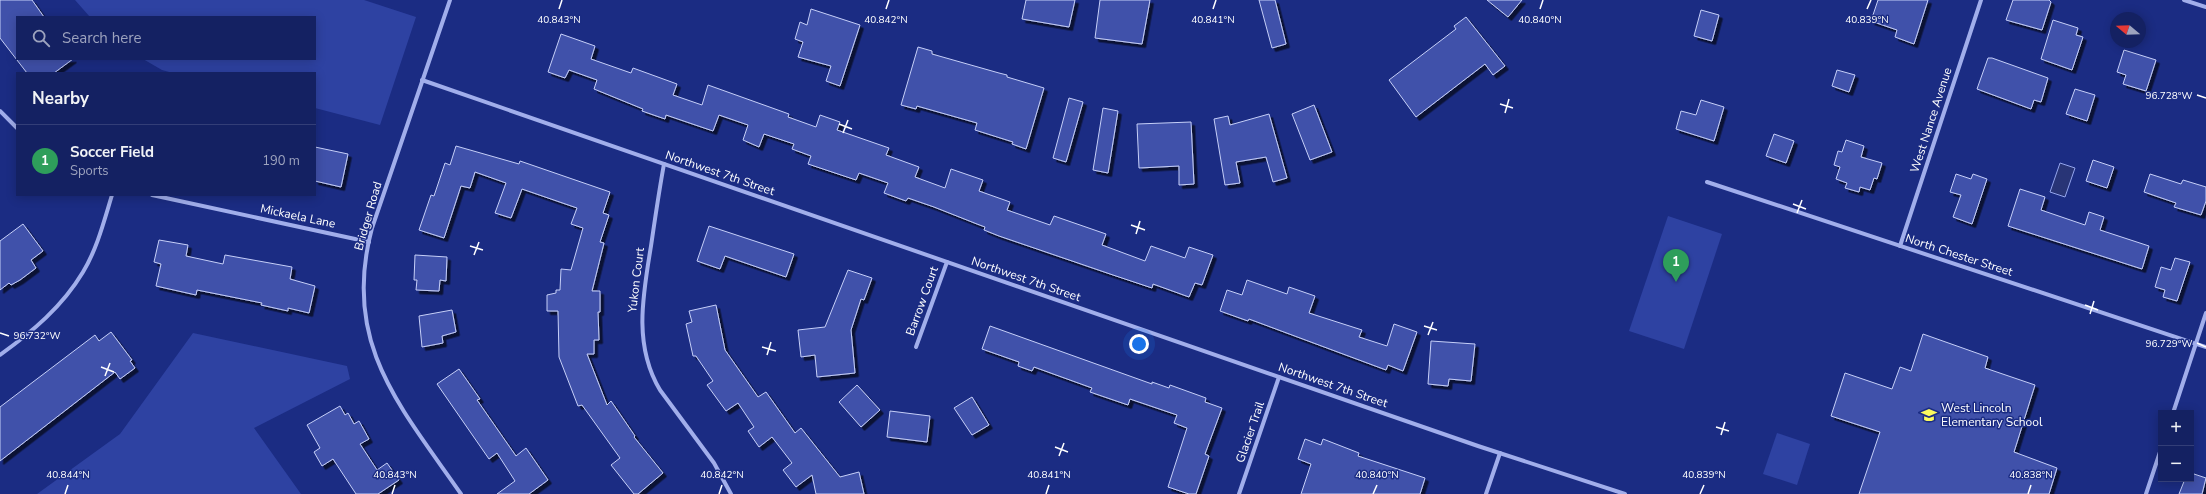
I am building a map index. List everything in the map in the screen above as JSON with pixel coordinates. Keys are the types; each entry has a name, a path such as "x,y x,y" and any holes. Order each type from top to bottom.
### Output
{"street":[{"name":"Bridger Road","path":"450,0 369,242 363,283 364,306 368,331 376,359 400,406 461,494"},
{"name":"West Nance Avenue","path":"1900,246 1981,0"},
{"path":"2184,0 2206,7"},
{"name":"Northwest 7th Street","path":"422,80 1279,377 1500,453 1625,494"},
{"path":"0,111 16,127"},
{"name":"Yukon Court","path":"664,164 642,299 643,341 652,377 714,463 731,494"},
{"name":"North Chester Street","path":"1707,182 2206,347"},
{"path":"0,355 42,323 65,299 84,271 96,246 112,196"},
{"name":"Mickaela Lane","path":"157,196 369,242"},
{"name":"Barrow Court","path":"916,348 947,262"},
{"path":"2174,410 2206,313"},
{"name":"Glacier Trail","path":"1239,494 1279,377"},
{"path":"1486,494 1500,453"},
{"path":"2146,494 2158,458"}],"shaded area":[{"path":"75,0 364,0 416,17 380,125 316,108 316,72 169,72 162,70 145,60 316,60 316,16 89,16"},
{"path":"1668,216 1722,234 1684,349 1629,331"},
{"path":"193,333 347,366 350,379 254,428 301,494 37,494 120,434"},
{"path":"1777,433 1810,444 1797,485 1763,474"}],"water":[{"path":"2060,163 2075,168 2065,197 2050,192"}],"building":[{"path":"0,0 32,0 43,16 16,16 16,59 0,38"},
{"path":"1026,0 1075,0 1069,27 1022,19"},
{"path":"1100,0 1150,0 1142,44 1095,38"},
{"path":"1259,0 1275,0 1286,44 1272,48"},
{"path":"1487,0 1522,0 1508,17"},
{"path":"1878,0 1928,0 1914,44 1895,37 1897,30 1871,21"},
{"path":"2013,0 2049,0 2051,2 2042,30 2006,20"},
{"path":"811,9 860,25 840,86 826,81 831,66 798,57 803,42 795,39 800,22 807,25"},
{"path":"1701,10 1719,15 1712,41 1694,36"},
{"path":"1466,17 1505,66 1493,75 1485,64 1416,117 1389,80 1456,29 1454,26"},
{"path":"2053,20 2078,28 2076,35 2083,37 2072,70 2041,59"},
{"path":"561,34 595,46 591,59 631,73 633,68 677,84 673,95 702,105 708,85 789,114 788,117 816,127 820,115 840,122 837,130 889,148 886,155 919,167 915,177 945,188 951,169 983,180 979,191 1010,202 1007,210 1050,225 1054,216 1106,234 1102,245 1145,261 1151,246 1185,258 1189,247 1213,255 1202,285 1195,283 1189,297 1153,284 1152,288 1113,275 999,236 984,230 985,227 934,207 908,198 906,201 884,193 888,183 859,173 856,180 808,164 811,156 792,149 794,144 764,134 759,147 743,140 748,125 719,115 713,131 666,115 665,119 642,111 643,109 594,89 597,80 569,70 565,78 548,72"},
{"path":"918,47 932,51 932,54 1007,75 1007,77 1044,88 1026,149 1012,144 1013,142 975,130 977,123 917,106 916,109 901,105"},
{"path":"2124,50 2156,60 2146,91 2123,84 2126,75 2117,72"},
{"path":"1988,58 1992,58 2048,78 2041,102 2034,100 2031,109 1977,89"},
{"path":"17,60 72,60 55,72 26,72"},
{"path":"1837,70 1855,75 1849,92 1832,86"},
{"path":"2075,89 2095,95 2087,121 2066,114"},
{"path":"1069,98 1083,102 1066,162 1053,158"},
{"path":"1701,100 1724,107 1714,141 1676,129 1681,111 1696,115"},
{"path":"1314,105 1332,152 1310,160 1292,114"},
{"path":"1103,108 1118,111 1108,173 1093,170"},
{"path":"1269,114 1287,178 1273,182 1266,157 1236,162 1240,183 1225,185 1214,119 1228,116 1230,125"},
{"path":"1191,122 1194,184 1179,185 1179,166 1139,168 1137,124"},
{"path":"1774,134 1794,141 1786,163 1766,156"},
{"path":"1846,140 1864,146 1861,157 1882,163 1877,179 1874,178 1870,190 1860,187 1859,192 1845,188 1847,183 1836,179 1840,167 1834,165 1838,151 1842,152"},
{"path":"456,146 519,164 520,161 610,192 603,213 609,215 600,242 604,243 592,291 600,291 600,312 598,312 599,340 594,340 594,354 587,354 607,405 611,401 635,436 634,437 663,473 638,494 634,494 611,465 620,458 582,405 578,406 559,357 558,311 547,311 547,295 556,293 556,290 560,290 561,269 571,270 583,228 571,224 577,208 522,189 511,218 495,213 506,183 475,172 470,188 461,186 444,238 419,230 431,195 434,196 445,163 450,165"},
{"path":"316,147 348,154 341,187 316,181"},
{"path":"2093,160 2114,167 2107,188 2086,181"},
{"path":"1956,174 1971,179 1973,174 1987,179 1972,224 1953,217 1961,195 1950,192"},
{"path":"2150,174 2181,184 2183,180 2206,187 2206,201 2201,215 2174,207 2176,203 2144,192"},
{"path":"2020,189 2045,197 2041,210 2085,225 2089,212 2104,217 2100,230 2149,246 2142,269 2008,226"},
{"path":"23,224 43,251 31,260 36,268 20,280 11,285 9,283 0,290 0,241"},
{"path":"709,226 794,254 786,277 725,256 720,269 697,261"},
{"path":"159,240 188,245 186,256 223,264 225,255 292,267 290,279 315,286 309,313 288,308 288,311 261,305 262,303 197,290 196,295 156,286 161,264 154,262"},
{"path":"415,255 447,257 446,281 440,280 439,291 416,290 417,280 414,280"},
{"path":"2175,258 2190,262 2177,301 2163,297 2165,290 2155,287 2161,267 2171,270"},
{"path":"848,270 872,278 864,300 861,299 851,330 855,373 817,377 815,355 801,357 798,330 825,327"},
{"path":"1247,280 1287,294 1289,287 1315,296 1309,313 1362,330 1359,337 1387,346 1394,324 1417,332 1403,371 1388,365 1386,370 1249,319 1248,321 1220,311 1227,290 1242,295"},
{"path":"716,305 725,350 758,397 766,392 795,433 801,428 840,477 859,472 864,494 816,494 812,475 796,487 783,470 792,463 772,437 759,447 748,431 754,427 738,403 726,411 707,385 713,381 696,356 693,356 686,324 692,322 689,311"},
{"path":"452,310 456,332 442,336 443,343 422,347 419,316"},
{"path":"990,326 1152,384 1152,382 1169,388 1170,385 1206,398 1205,402 1222,408 1205,454 1209,456 1196,494 1189,494 1168,487 1187,428 1174,423 1177,415 1130,399 1128,405 1090,392 1092,388 1034,367 1032,371 1018,366 1019,362 982,349"},
{"path":"111,332 132,360 130,361 135,368 120,379 115,372 0,461 0,407 95,335 99,341"},
{"name":"West Lincoln Elementary School","path":"1923,334 1988,357 1985,368 2035,385 2014,452 2057,468 2049,494 1859,494 1880,432 1831,416 1845,373 1892,389 1900,367 1911,371"},
{"path":"1431,341 1475,344 1471,381 1449,379 1448,386 1428,384"},
{"path":"459,369 480,399 477,400 516,456 526,448 548,480 529,494 497,494 515,481 497,453 489,459 437,384"},
{"path":"857,385 880,410 861,427 839,402"},
{"path":"972,397 989,425 972,435 954,408"},
{"path":"340,406 345,415 348,413 354,424 359,421 369,439 360,444 377,470 387,463 399,480 378,494 356,494 333,459 322,466 314,452 320,448 307,425"},
{"path":"890,411 930,416 927,442 887,437"},
{"path":"1305,439 1321,445 1323,439 1359,453 1358,456 1425,478 1420,494 1301,494 1311,464 1298,459"},
{"path":"2194,474 2206,478 2202,494 2179,494 2184,482 2194,482"}],"place":[{"name":"Soccer Field","path":"1676,282"},
{"name":"West Lincoln Elementary School","path":"1929,415"}]}
